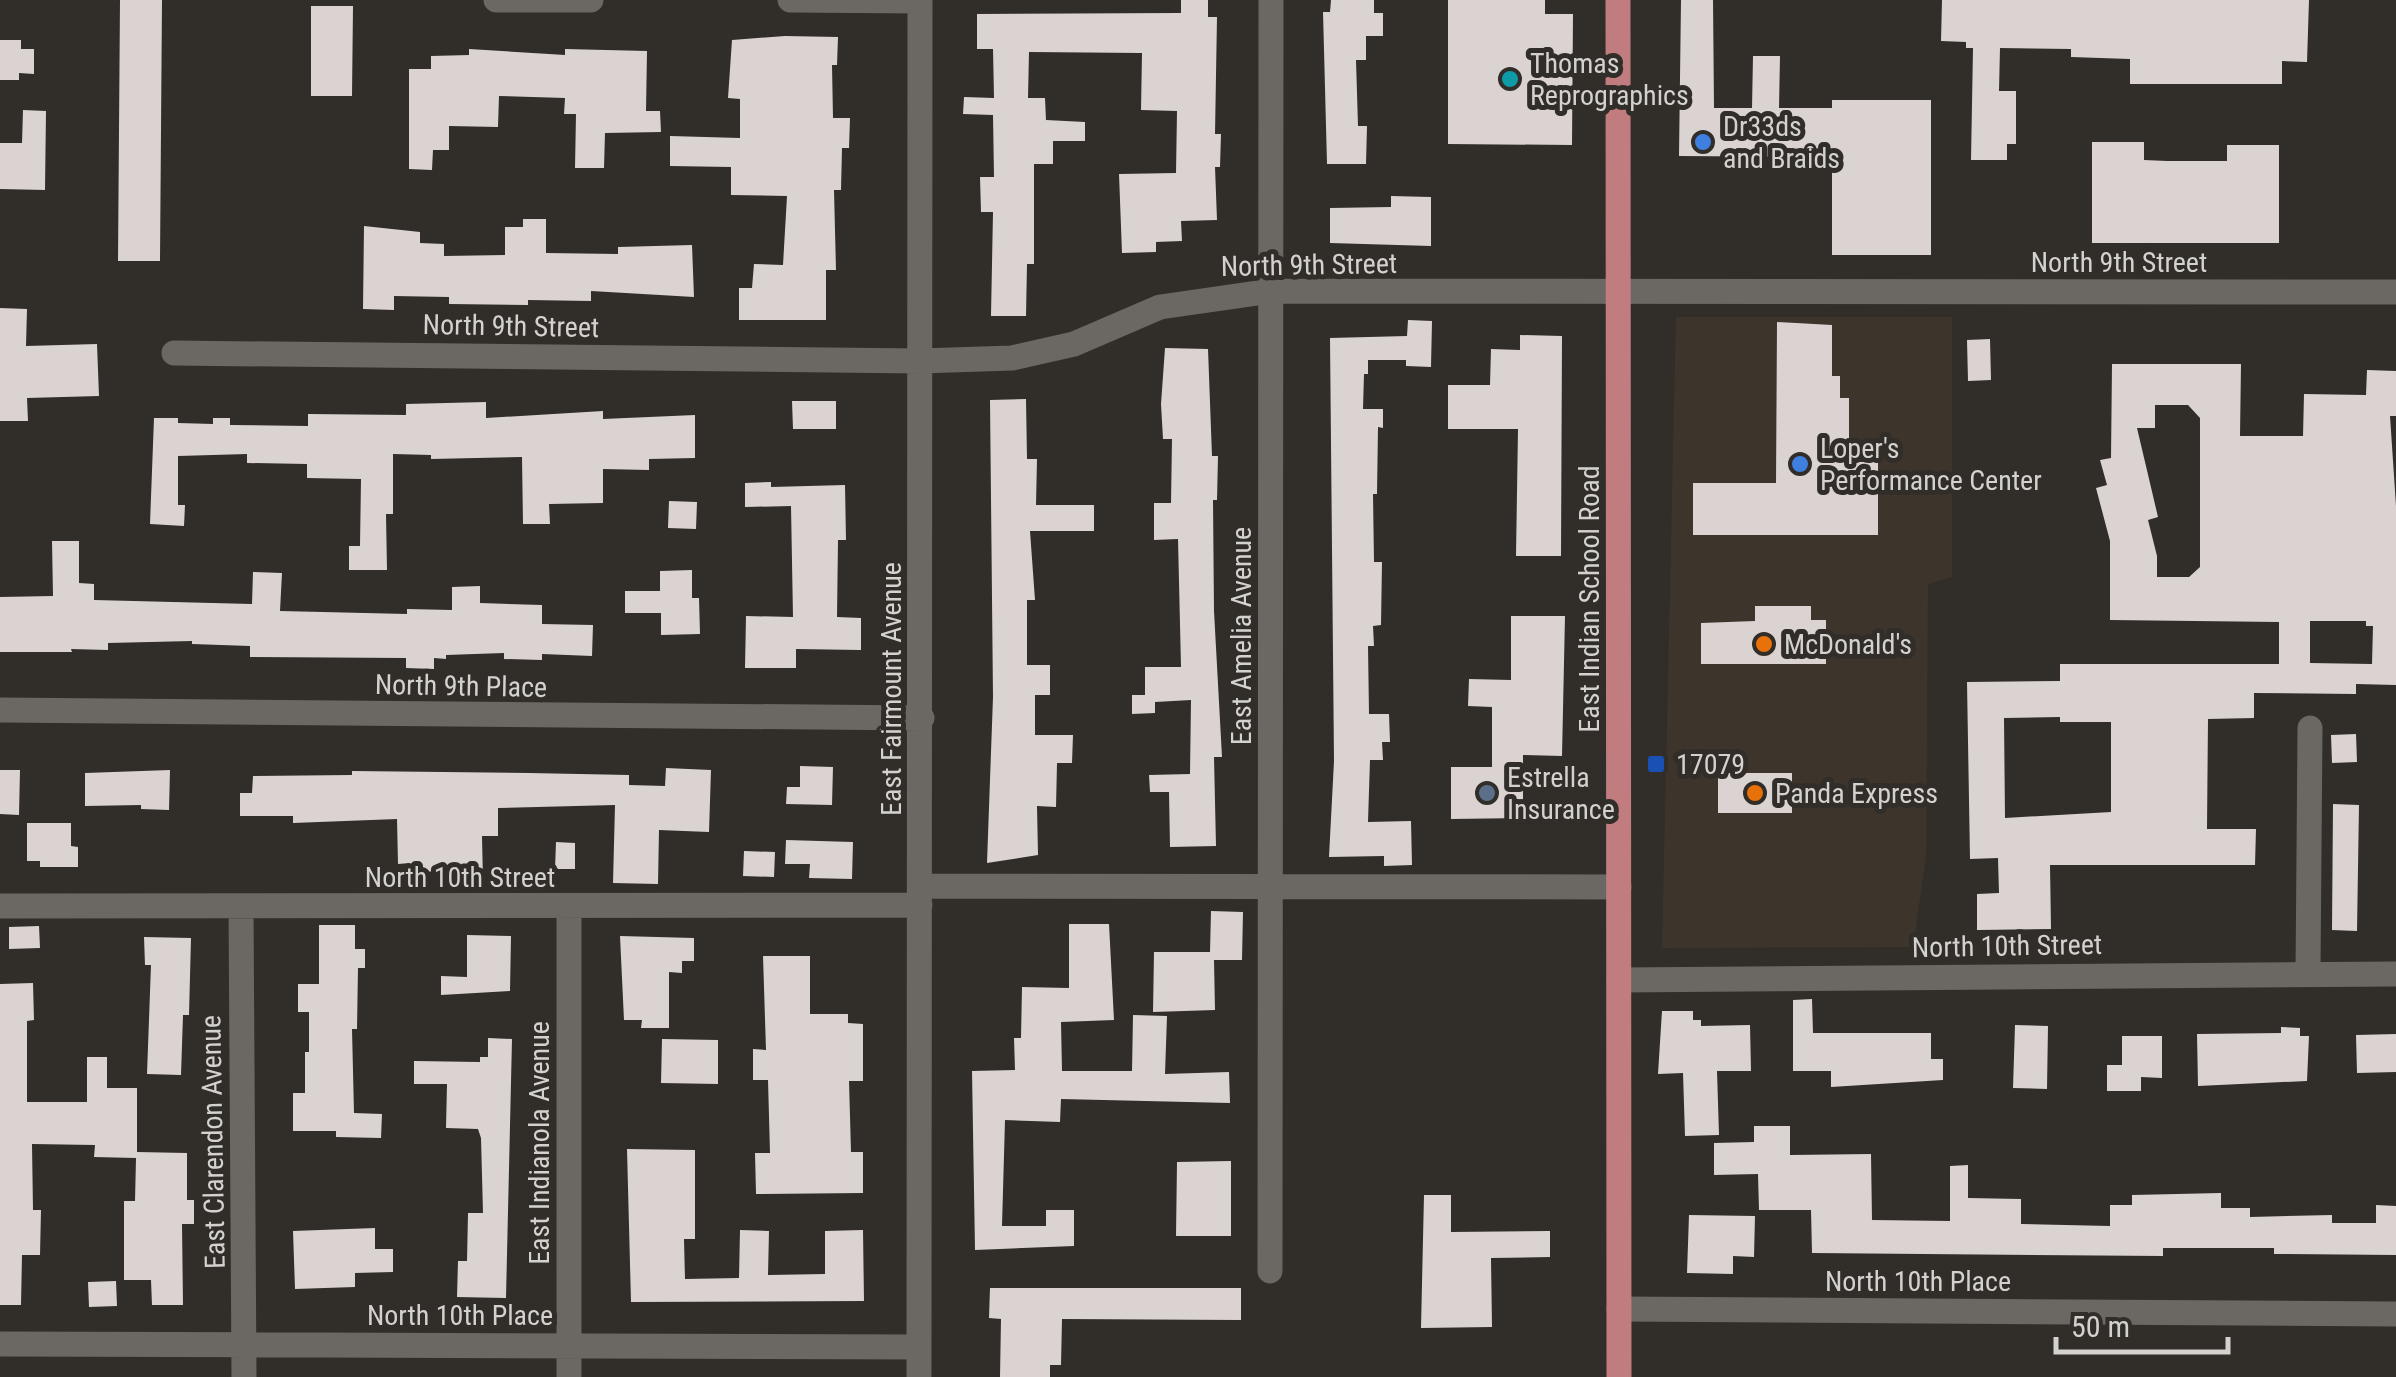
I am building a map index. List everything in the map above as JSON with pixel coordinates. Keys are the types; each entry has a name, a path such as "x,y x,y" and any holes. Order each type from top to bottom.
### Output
{"main road":[{"name":"East Indian School Road","path":"1618,0 1619,1377"}],"street":[{"path":"496,0 591,0"},
{"path":"790,0 920,1"},
{"name":"East Amelia Avenue","path":"1270,1272 1271,0"},
{"name":"East Fairmount Avenue","path":"919,1377 920,1"},
{"name":"North 9th Street","path":"174,353 920,362 1012,358 1074,344 1160,307 1271,291 2396,292"},
{"name":"North 9th Place","path":"0,710 922,718"},
{"path":"2308,974 2310,728"},
{"name":"North 10th Street","path":"0,906 568,908 1270,884 1619,887"},
{"name":"East Clarendon Avenue","path":"240,906 244,1377"},
{"name":"East Indianola Avenue","path":"568,908 568,1377"},
{"name":"North 10th Street","path":"1619,980 2396,974"},
{"name":"North 10th Place","path":"1620,1309 2396,1314"},
{"name":"North 10th Place","path":"0,1344 919,1347"}],"shaded area":[{"path":"1676,317 1952,317 1952,577 1928,584 1926,857 1913,947 1662,948"}],"building":[{"path":"120,0 162,0 160,261 118,261"},
{"path":"1181,0 1208,0 1208,17 1217,17 1215,134 1221,134 1220,167 1215,167 1217,220 1181,221 1182,241 1156,242 1156,252 1122,253 1119,174 1176,173 1177,111 1141,110 1142,53 1029,52 1028,98 1045,98 1046,120 1085,122 1085,141 1053,141 1053,164 1034,164 1034,264 1027,264 1026,316 991,316 993,212 981,212 980,177 994,177 993,115 963,114 964,97 994,98 993,49 977,49 977,14 1181,13"},
{"path":"1331,0 1374,0 1374,13 1383,13 1383,36 1366,36 1366,60 1356,60 1358,126 1367,126 1366,164 1327,164 1323,12 1330,12"},
{"name":"Thomas Reprographics","path":"1448,0 1545,0 1545,14 1573,14 1572,145 1448,144"},
{"path":"1681,0 1713,0 1714,108 1752,108 1753,56 1780,56 1779,108 1832,108 1832,100 1931,100 1931,255 1832,255 1832,157 1679,156"},
{"path":"1942,0 2309,0 2307,62 2282,61 2282,84 2130,84 2130,59 2071,57 2071,49 2000,48 1999,91 2016,91 2016,144 2007,144 2007,160 1971,160 1973,48 1966,48 1966,42 1941,41"},
{"path":"311,6 353,6 352,96 311,96"},
{"path":"838,37 837,65 832,65 833,118 850,118 849,148 842,148 841,190 834,190 836,270 826,270 826,320 739,320 739,288 752,288 754,264 783,265 787,196 731,195 731,167 670,166 670,136 740,138 740,99 728,98 732,40"},
{"path":"0,40 21,40 21,49 34,49 34,74 19,73 19,80 0,80"},
{"path":"469,49 565,55 565,49 647,51 646,111 660,111 661,132 605,133 604,168 575,168 576,114 564,114 565,98 499,96 498,127 449,126 449,150 433,150 432,170 409,169 409,69 431,69 431,56 469,55"},
{"path":"23,110 46,111 45,190 0,189 0,143 22,143"},
{"path":"2092,142 2144,142 2144,160 2167,161 2227,161 2227,145 2279,145 2279,243 2092,243"},
{"path":"1391,196 1431,197 1431,246 1330,243 1330,208 1391,207"},
{"path":"523,219 546,219 546,253 618,254 618,247 692,245 694,297 591,291 591,301 528,300 528,305 449,304 449,297 394,296 394,310 363,309 364,226 420,232 420,243 444,244 444,256 505,255 505,227 523,227"},
{"path":"0,308 27,309 26,346 97,344 99,396 27,398 28,421 0,421"},
{"path":"1408,320 1432,321 1431,367 1406,366 1406,360 1368,360 1368,374 1364,374 1363,409 1383,409 1383,428 1378,427 1377,494 1373,494 1374,562 1382,562 1381,625 1373,626 1374,646 1368,646 1369,714 1389,714 1390,742 1382,742 1383,760 1370,760 1368,822 1411,821 1412,865 1384,866 1384,856 1329,857 1334,761 1330,338 1407,336"},
{"path":"1777,322 1832,325 1832,376 1840,376 1840,398 1849,398 1849,462 1878,462 1878,535 1693,535 1693,483 1776,483"},
{"path":"1520,335 1562,336 1561,556 1516,556 1518,429 1448,429 1448,385 1490,385 1491,349 1520,350"},
{"path":"1990,339 1991,380 1968,381 1967,340"},
{"path":"1165,348 1208,349 1212,456 1218,456 1217,500 1213,500 1214,611 1222,757 1214,757 1216,846 1170,847 1169,792 1150,792 1149,775 1190,774 1191,700 1155,702 1155,713 1132,714 1132,695 1145,695 1145,667 1181,667 1178,539 1154,540 1154,503 1171,503 1172,439 1163,439 1161,404"},
{"path":"2112,364 2241,364 2240,436 2303,436 2304,394 2366,395 2367,370 2396,371 2396,416 2390,416 2396,506 2396,685 2356,684 2356,694 2254,693 2254,718 2208,719 2207,829 2256,829 2255,865 2050,865 2051,929 1977,930 1977,894 1999,893 1998,858 1970,859 1967,682 2060,681 2060,664 2279,664 2279,622 2110,620 2110,541 2096,488 2107,485 2100,460 2111,458","holes":["2155,405 2188,405 2200,418 2200,567 2189,577 2157,577 2157,556 2148,520 2158,517 2137,428 2155,428","2310,621 2366,621 2366,626 2373,626 2372,664 2310,663","2060,717 2060,722 2111,722 2111,812 2005,818 2004,718"]},
{"path":"1026,399 1027,459 1037,459 1036,505 1094,505 1094,531 1030,531 1035,600 1027,600 1027,665 1050,665 1050,695 1035,695 1035,735 1073,735 1072,763 1057,763 1056,807 1037,806 1038,855 987,863 993,697 990,400"},
{"path":"792,401 836,401 836,429 793,429"},
{"path":"486,402 486,418 603,411 603,419 695,415 695,458 649,459 649,470 603,469 603,503 549,504 550,524 523,524 522,457 431,459 431,455 393,454 393,514 386,514 387,570 349,570 349,546 360,546 361,479 307,478 307,464 247,463 247,454 178,456 178,505 185,505 184,526 150,524 154,418 213,424 213,418 230,418 230,425 308,426 308,414 406,415 406,404"},
{"path":"771,482 771,487 845,485 846,540 838,540 837,617 861,618 861,650 796,649 796,668 745,668 746,616 793,617 791,506 745,507 745,483"},
{"path":"669,501 697,502 696,529 668,528"},
{"path":"52,541 79,541 79,583 94,584 94,600 252,604 253,572 282,573 280,611 407,614 407,609 452,610 452,587 480,586 480,603 542,605 542,624 593,625 592,656 542,654 542,660 504,659 504,653 446,655 446,659 434,658 434,669 406,668 406,658 250,657 250,646 192,641 108,643 108,650 0,652 0,597 53,596"},
{"path":"692,570 692,598 699,598 700,634 661,635 661,613 625,613 625,591 660,591 660,571"},
{"name":"McDonald's","path":"1755,606 1811,606 1811,620 1826,620 1826,664 1701,664 1701,623 1755,621"},
{"path":"1511,616 1565,616 1562,756 1523,755 1523,818 1451,819 1451,767 1492,767 1492,707 1468,706 1469,679 1511,680"},
{"path":"2356,734 2357,762 2332,763 2331,735"},
{"path":"800,766 833,767 832,805 786,804 787,787 800,787"},
{"path":"666,768 711,770 709,832 659,830 658,884 613,883 615,805 498,808 498,836 482,836 483,882 456,882 455,871 411,872 410,863 398,864 397,819 293,823 293,816 240,816 240,793 252,793 253,776 352,775 352,771 629,775 629,785 665,786"},
{"path":"0,770 20,770 19,815 0,814"},
{"path":"170,770 169,810 141,809 141,805 85,806 85,773"},
{"name":"Panda Express","path":"1718,773 1792,773 1792,813 1718,813"},
{"path":"2333,804 2359,805 2357,931 2332,930"},
{"path":"27,823 71,823 71,846 78,847 78,867 40,867 40,861 27,861"},
{"path":"786,840 853,842 852,879 809,878 810,864 785,864"},
{"path":"556,842 575,843 575,869 555,869"},
{"path":"744,851 775,852 774,877 743,876"},
{"path":"1211,911 1243,912 1242,960 1214,960 1215,1010 1153,1012 1154,952 1210,952"},
{"path":"1069,924 1109,924 1114,1020 1061,1022 1062,1071 1132,1071 1133,1015 1167,1016 1165,1074 1229,1072 1230,1103 1061,1099 1060,1122 1005,1120 1002,1226 1046,1226 1046,1210 1074,1210 1074,1246 975,1250 972,1071 1015,1070 1014,1038 1021,1038 1022,987 1069,988"},
{"path":"319,925 355,925 355,949 365,949 365,968 358,968 357,1029 352,1029 354,1113 382,1114 381,1138 336,1137 336,1131 293,1131 293,1093 305,1093 305,1052 309,1052 309,1012 298,1012 298,984 319,984"},
{"path":"39,926 40,948 9,949 9,927"},
{"path":"467,935 511,936 510,991 441,995 441,976 467,977"},
{"path":"620,936 694,938 694,961 682,961 682,973 669,972 669,1028 641,1028 642,1020 624,1020"},
{"path":"144,937 191,938 189,1015 183,1015 181,1075 147,1074 151,965 145,965"},
{"path":"763,956 810,956 810,1014 848,1014 848,1023 863,1024 863,1081 849,1081 851,1152 863,1152 863,1193 756,1194 755,1153 770,1153 768,1080 753,1080 753,1049 766,1050"},
{"path":"33,983 34,1020 27,1021 27,1102 87,1102 87,1057 107,1057 107,1088 137,1088 137,1152 187,1153 187,1200 194,1200 194,1224 182,1224 183,1305 152,1305 151,1280 124,1280 124,1201 135,1201 136,1158 94,1157 95,1145 32,1144 33,1210 41,1210 40,1255 22,1255 21,1305 0,1305 0,984"},
{"path":"1812,999 1813,1033 1931,1033 1931,1059 1943,1059 1943,1080 1831,1087 1831,1071 1793,1071 1793,1000"},
{"path":"1662,1011 1693,1011 1693,1020 1701,1020 1701,1026 1750,1025 1751,1071 1717,1071 1719,1135 1685,1136 1683,1073 1658,1074"},
{"path":"2015,1025 2048,1026 2047,1089 2013,1088"},
{"path":"2281,1027 2300,1028 2300,1036 2309,1036 2307,1081 2198,1086 2197,1034 2281,1033"},
{"path":"2396,1034 2396,1072 2357,1073 2356,1035"},
{"path":"2122,1036 2162,1036 2162,1078 2141,1077 2141,1091 2107,1091 2107,1065 2122,1065"},
{"path":"488,1038 512,1039 506,1298 457,1297 458,1261 467,1261 468,1213 483,1213 481,1138 478,1129 446,1128 447,1084 414,1084 414,1061 480,1062 480,1057 488,1057"},
{"path":"662,1039 718,1040 718,1084 661,1083"},
{"path":"1754,1126 1790,1126 1790,1155 1871,1154 1872,1220 1950,1221 1950,1166 1968,1165 1968,1198 2021,1199 2021,1224 2110,1226 2110,1205 2132,1205 2132,1195 2221,1193 2221,1208 2250,1208 2250,1217 2332,1215 2332,1223 2376,1223 2376,1205 2396,1206 2396,1255 2274,1254 2274,1248 2163,1248 2163,1256 1812,1253 1811,1210 1759,1210 1758,1174 1714,1175 1714,1143 1754,1142"},
{"path":"627,1149 695,1150 695,1239 684,1239 685,1279 739,1278 740,1230 769,1231 768,1275 825,1274 825,1231 863,1230 864,1301 631,1302"},
{"path":"1231,1161 1231,1236 1176,1236 1177,1162"},
{"path":"1424,1195 1451,1195 1451,1232 1550,1231 1550,1257 1491,1258 1492,1327 1421,1328"},
{"path":"1689,1215 1755,1216 1754,1257 1733,1256 1733,1274 1687,1273"},
{"path":"375,1228 375,1249 393,1249 393,1272 355,1273 355,1287 295,1289 293,1231"},
{"path":"116,1281 117,1306 89,1307 88,1282"},
{"path":"990,1288 1241,1288 1241,1320 1062,1319 1061,1365 1050,1365 1050,1377 1000,1377 1001,1319 989,1318"}],"place":[{"name":"Thomas Reprographics","path":"1510,79"},
{"name":"Dr33ds and Braids","path":"1703,142"},
{"name":"Loper's Performance Center","path":"1800,464"},
{"name":"McDonald's","path":"1764,644"},
{"name":"17079","path":"1656,764"},
{"name":"Estrella Insurance","path":"1487,793"},
{"name":"Panda Express","path":"1755,793"}]}
